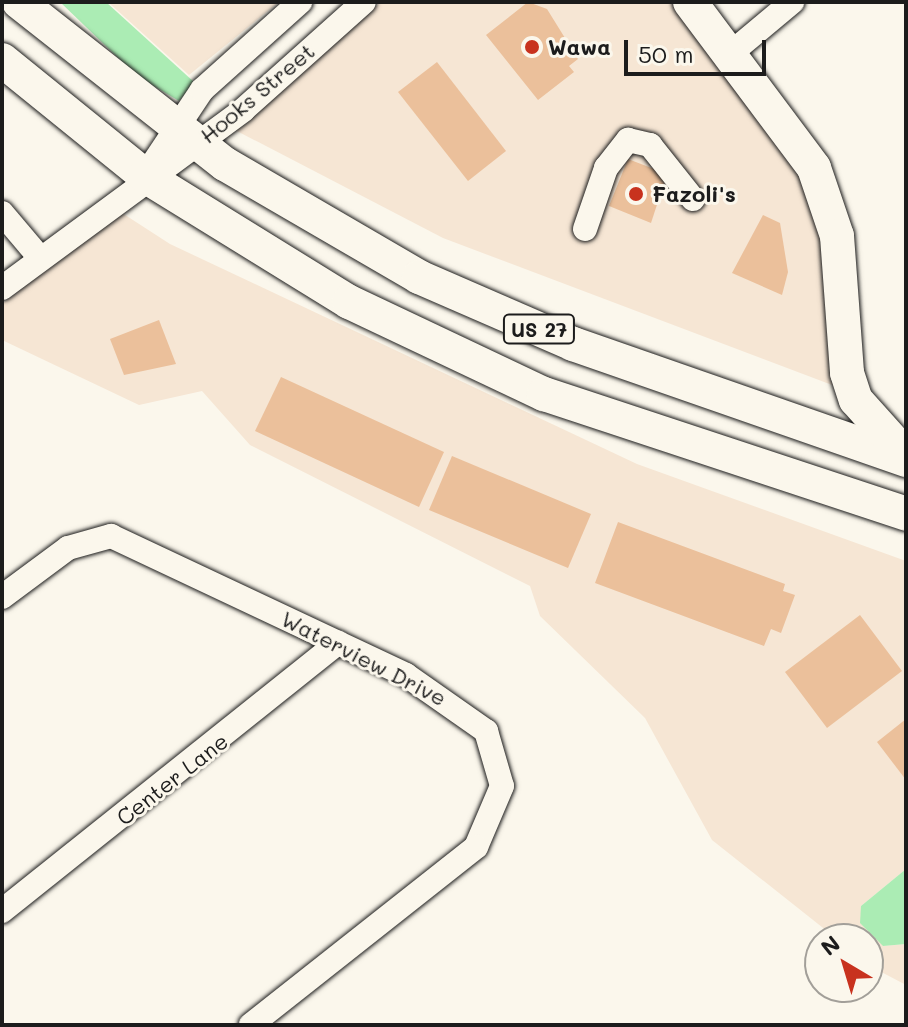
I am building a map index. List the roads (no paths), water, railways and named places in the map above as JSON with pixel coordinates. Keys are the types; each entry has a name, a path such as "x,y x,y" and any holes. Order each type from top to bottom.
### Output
{"highway":[{"name":"US 27","path":"19,2 184,136 419,277 573,344 906,458"},
{"path":"690,2 798,141 827,198 837,236 847,373 856,400 906,458"},
{"name":"US 27","path":"2,60 145,176 349,302 544,394 906,514"}],"street":[{"name":"Hooks Street","path":"184,136 202,90 300,2"},
{"name":"Hooks Street","path":"2,288 145,176 184,136 364,2"},
{"path":"731,53 792,2"},
{"path":"585,229 606,168 628,140 650,145 693,199"},
{"path":"2,213 40,258"},
{"name":"Waterview Drive","path":"2,597 92,536 111,536 338,643 477,719 495,747 502,779 492,821 464,859 251,1025"},
{"name":"Center Lane","path":"2,911 338,643"}],"place":[{"name":"Wawa","path":"532,47"},
{"name":"Fazoli's","path":"636,194"}]}
